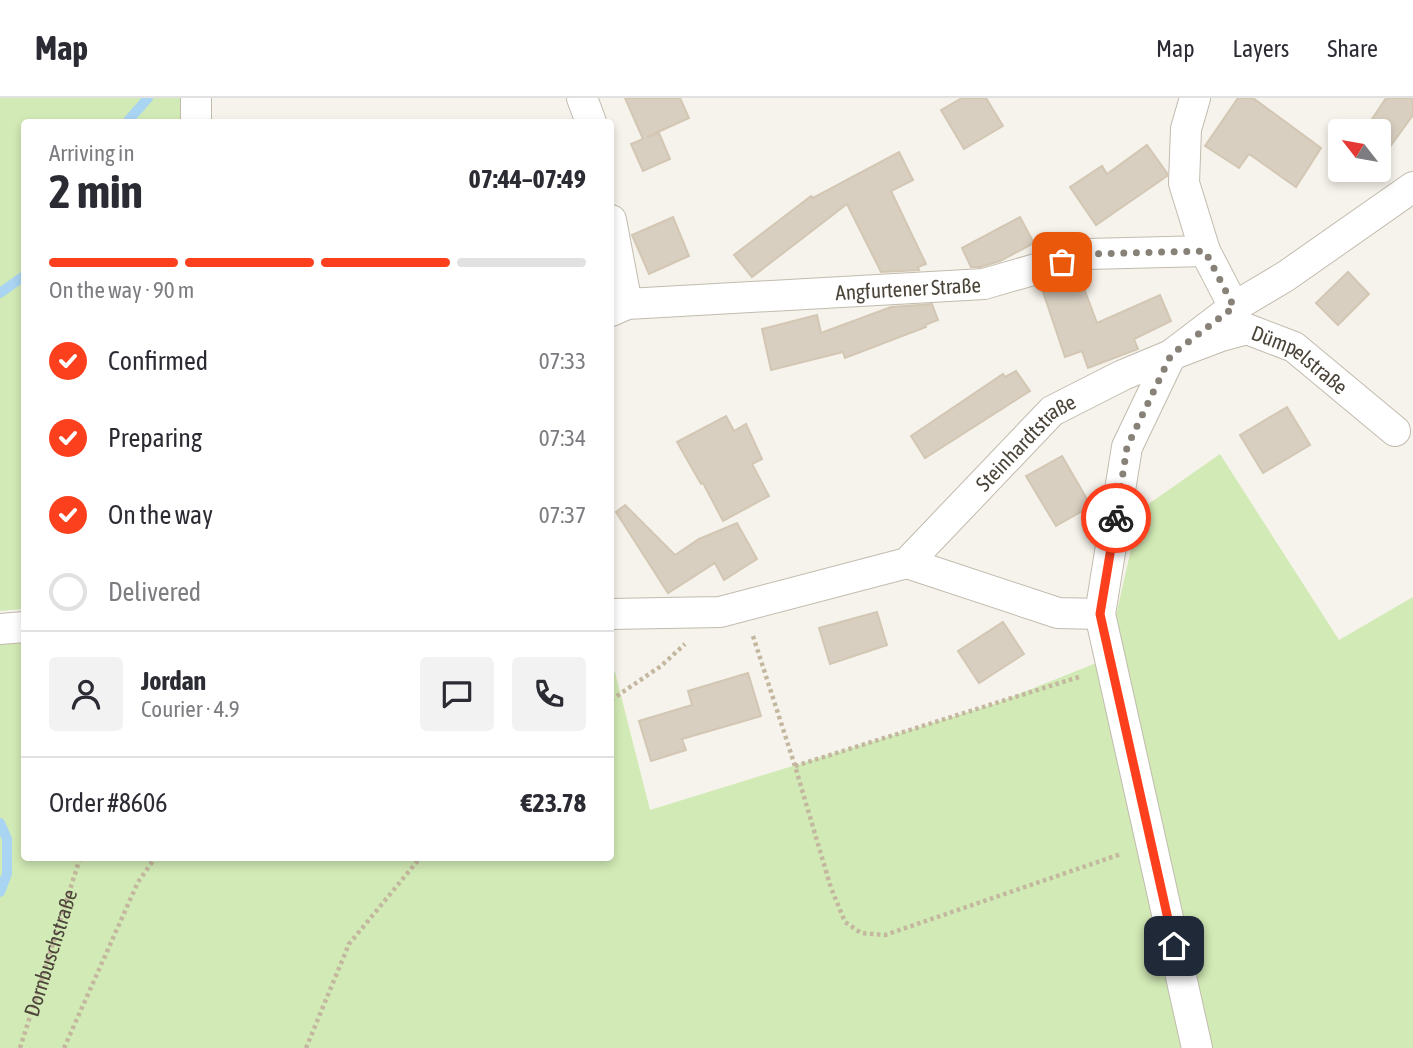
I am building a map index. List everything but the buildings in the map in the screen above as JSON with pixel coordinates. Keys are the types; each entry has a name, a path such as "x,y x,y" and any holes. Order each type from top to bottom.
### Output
{"street":[{"path":"196,98 196,119"},
{"path":"582,98 591,119"},
{"path":"1195,98 1186,128 1184,183 1205,251 1234,307 1286,276 1413,187"},
{"name":"Angfurtener Straße","path":"619,308 984,284 1088,254 1205,251"},
{"path":"614,253 619,308"},
{"name":"Steinhardtstraße","path":"907,563 1052,411 1123,375 1171,355 1234,307"},
{"name":"Dümpelstraße","path":"1171,355 1221,335 1248,329 1294,346 1395,431"},
{"path":"1171,355 1127,447 1100,614 1197,1048"},
{"path":"614,614 732,609 907,563 1058,613 1100,614"},
{"path":"0,629 21,627"}],"path":[{"path":"614,698 661,666 732,609 794,766 831,888 845,922 861,933 885,934 1152,844"},
{"path":"794,766 1084,676 1115,678"},
{"name":"Dornbuschstraße","path":"20,1048 79,861"},
{"path":"64,1048 138,882 153,861"},
{"path":"306,1048 349,944 418,861"}],"green space":[{"path":"0,98 184,98 183,119 21,119 21,609 0,611"},
{"path":"1220,454 1339,640 1413,597 1413,1048 0,1048 0,640 21,636 21,861 614,861 614,672 650,810 997,703 1106,659 1140,510"}],"waterway":[{"path":"130,119 148,98"},
{"path":"0,293 21,278"},
{"path":"0,823 7,839 7,874 0,892"}],"way so far":[{"path":"1062,262 1088,254 1205,251 1234,307 1171,355 1127,447 1116,518"}],"route":[{"path":"1116,518 1100,614 1174,946"}]}
